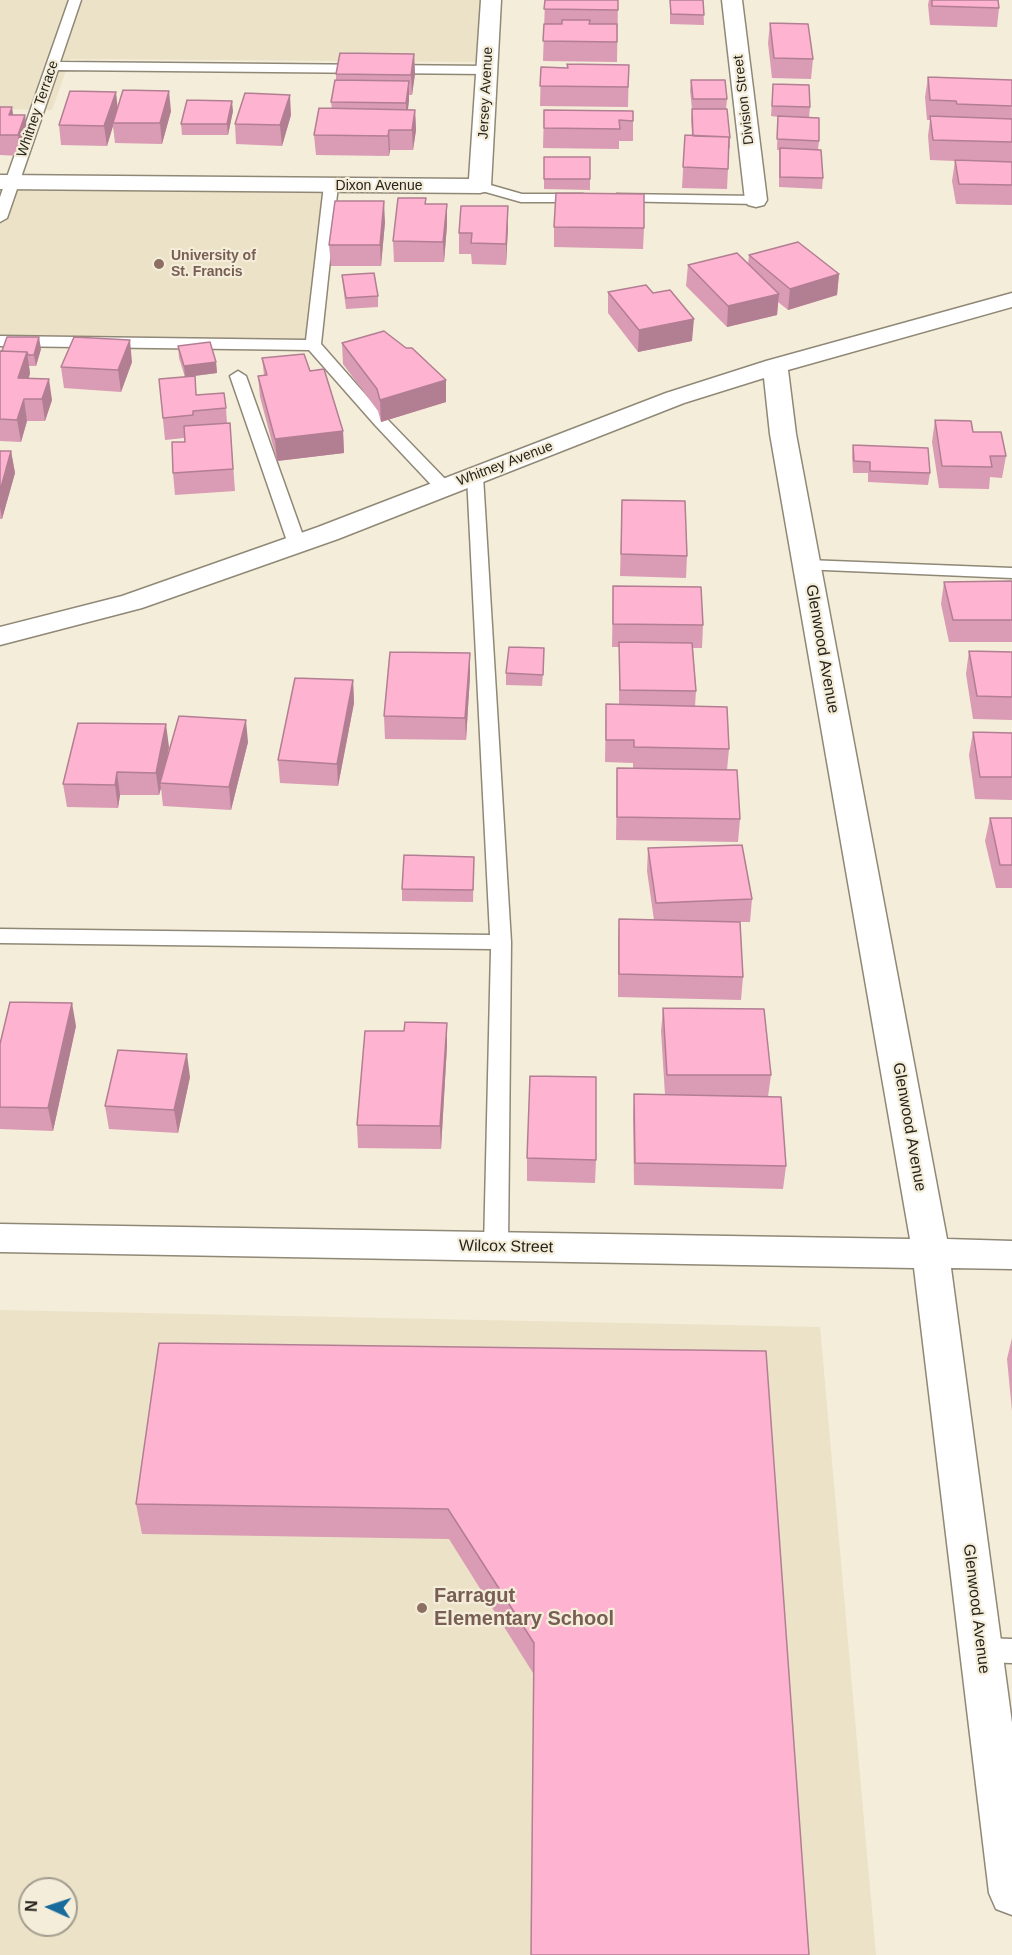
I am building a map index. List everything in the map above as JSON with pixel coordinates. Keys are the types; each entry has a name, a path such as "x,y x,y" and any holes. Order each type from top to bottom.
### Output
{"street":[{"name":"Jersey Avenue","path":"480,186 491,0"},
{"name":"Division Street","path":"732,0 756,200"},
{"name":"Dixon Avenue","path":"6,182 480,186"},
{"name":"Whitney Avenue","path":"0,636 132,602 297,544 675,398 776,366 1012,300"},
{"name":"Glenwood Avenue","path":"776,366 783,434 931,1253 997,1650 1012,1893"},
{"name":"Wilcox Street","path":"0,1238 1012,1255"}],"lane":[{"name":"Whitney Terrace","path":"0,218 6,182 53,66 75,0"},
{"path":"53,66 488,70"},
{"path":"313,345 331,185"},
{"name":"Dixon Avenue","path":"480,186 521,198 756,200"},
{"path":"0,340 313,345 381,422 444,488"},
{"path":"238,376 297,544"},
{"path":"476,476 501,942 496,1247"},
{"path":"807,565 1012,573"},
{"path":"0,936 501,942"}],"shaded area":[{"path":"0,0 483,0 480,62 70,59 52,110 0,109"},
{"name":"University of St. Francis","path":"0,185 327,188 308,344 0,339"},
{"name":"Farragut Elementary School","path":"0,1310 820,1327 876,1955 0,1955"}],"building":[{"path":"545,0 618,0 618,10 544,9"},
{"path":"670,0 703,0 704,15 671,14"},
{"path":"932,0 998,0 999,8 932,6"},
{"path":"562,20 590,20 589,24 617,24 617,42 543,41 544,24 562,24"},
{"path":"770,23 808,24 813,59 774,58"},
{"path":"340,53 414,54 411,75 336,74"},
{"path":"567,64 629,65 628,87 540,86 541,67 568,68"},
{"path":"928,77 1012,80 1012,106 957,104 956,101 930,100"},
{"path":"335,80 409,81 406,103 331,102"},
{"path":"691,80 725,80 727,99 693,99"},
{"path":"773,84 809,85 810,107 772,106"},
{"path":"123,90 169,91 160,123 113,123"},
{"path":"70,91 116,92 104,126 59,125"},
{"path":"245,93 290,95 280,125 235,124"},
{"path":"187,100 232,101 227,124 181,124"},
{"path":"0,107 12,107 9,115 25,115 18,135 0,135"},
{"path":"319,108 415,110 412,130 389,130 388,136 314,135"},
{"path":"692,109 727,109 730,138 693,136"},
{"path":"544,110 633,111 633,121 619,120 620,129 544,128"},
{"path":"778,116 819,118 819,141 777,139"},
{"path":"930,116 1012,119 1012,142 933,140"},
{"path":"685,135 729,137 728,169 683,167"},
{"path":"780,148 821,150 823,178 780,177"},
{"path":"544,157 590,157 590,179 544,179"},
{"path":"955,160 1012,162 1012,185 959,184"},
{"path":"556,193 644,194 644,228 554,227"},
{"path":"398,198 426,198 425,204 447,204 443,242 393,241"},
{"path":"335,201 384,201 380,245 329,245"},
{"path":"461,206 508,206 506,244 471,243 472,233 459,233"},
{"path":"798,242 839,274 790,289 749,255"},
{"path":"737,253 779,294 728,306 688,265"},
{"path":"374,273 378,296 346,298 342,275"},
{"path":"646,285 653,293 670,290 694,319 639,330 608,292"},
{"path":"384,331 406,348 412,348 446,380 380,400 377,389 342,343"},
{"path":"7,337 39,337 34,355 28,355 27,352 2,351"},
{"path":"74,337 130,340 118,370 61,367"},
{"path":"210,342 216,362 184,366 178,346"},
{"path":"0,351 27,352 18,378 49,379 42,399 24,399 17,420 0,419"},
{"path":"304,354 310,371 324,369 343,431 275,439 258,376 267,375 262,358"},
{"path":"195,376 196,395 224,393 226,408 193,411 193,415 163,418 159,379"},
{"path":"935,420 971,421 973,432 1001,432 1006,456 990,456 992,467 942,466"},
{"path":"230,423 233,469 173,473 172,442 185,442 184,426"},
{"path":"853,445 928,448 930,473 870,471 870,462 854,461"},
{"path":"0,451 11,451 0,491"},
{"path":"622,500 685,501 687,556 621,554"},
{"path":"1012,581 1012,620 953,620 944,582"},
{"path":"613,586 701,587 703,625 613,624"},
{"path":"619,642 692,643 696,691 620,690"},
{"path":"509,647 544,648 543,675 506,673"},
{"path":"969,651 1012,652 1012,697 977,696"},
{"path":"390,652 470,653 465,718 384,716"},
{"path":"295,678 353,680 337,764 278,760"},
{"path":"606,704 727,707 729,749 634,747 634,740 606,740"},
{"path":"179,716 246,720 229,787 160,783"},
{"path":"78,723 166,724 156,773 117,772 115,785 63,784"},
{"path":"973,732 1012,733 1012,777 980,777"},
{"path":"617,768 737,770 740,819 617,817"},
{"path":"990,818 1012,818 1012,865 1000,865"},
{"path":"742,845 752,899 656,903 648,848"},
{"path":"404,855 474,857 473,890 402,889"},
{"path":"619,919 740,922 743,977 619,974"},
{"path":"10,1002 72,1003 48,1108 0,1107 0,1044"},
{"path":"663,1008 764,1009 771,1075 667,1075"},
{"path":"405,1022 447,1023 440,1126 357,1125 365,1031 404,1031"},
{"path":"118,1050 187,1054 174,1110 105,1106"},
{"path":"530,1076 596,1077 596,1160 527,1158"},
{"path":"634,1094 781,1097 786,1166 635,1163"},
{"path":"159,1343 766,1351 809,1955 531,1955 534,1643 448,1509 136,1504"}],"place":[{"name":"University of St. Francis","path":"159,264"},
{"name":"Farragut Elementary School","path":"422,1608"}]}
